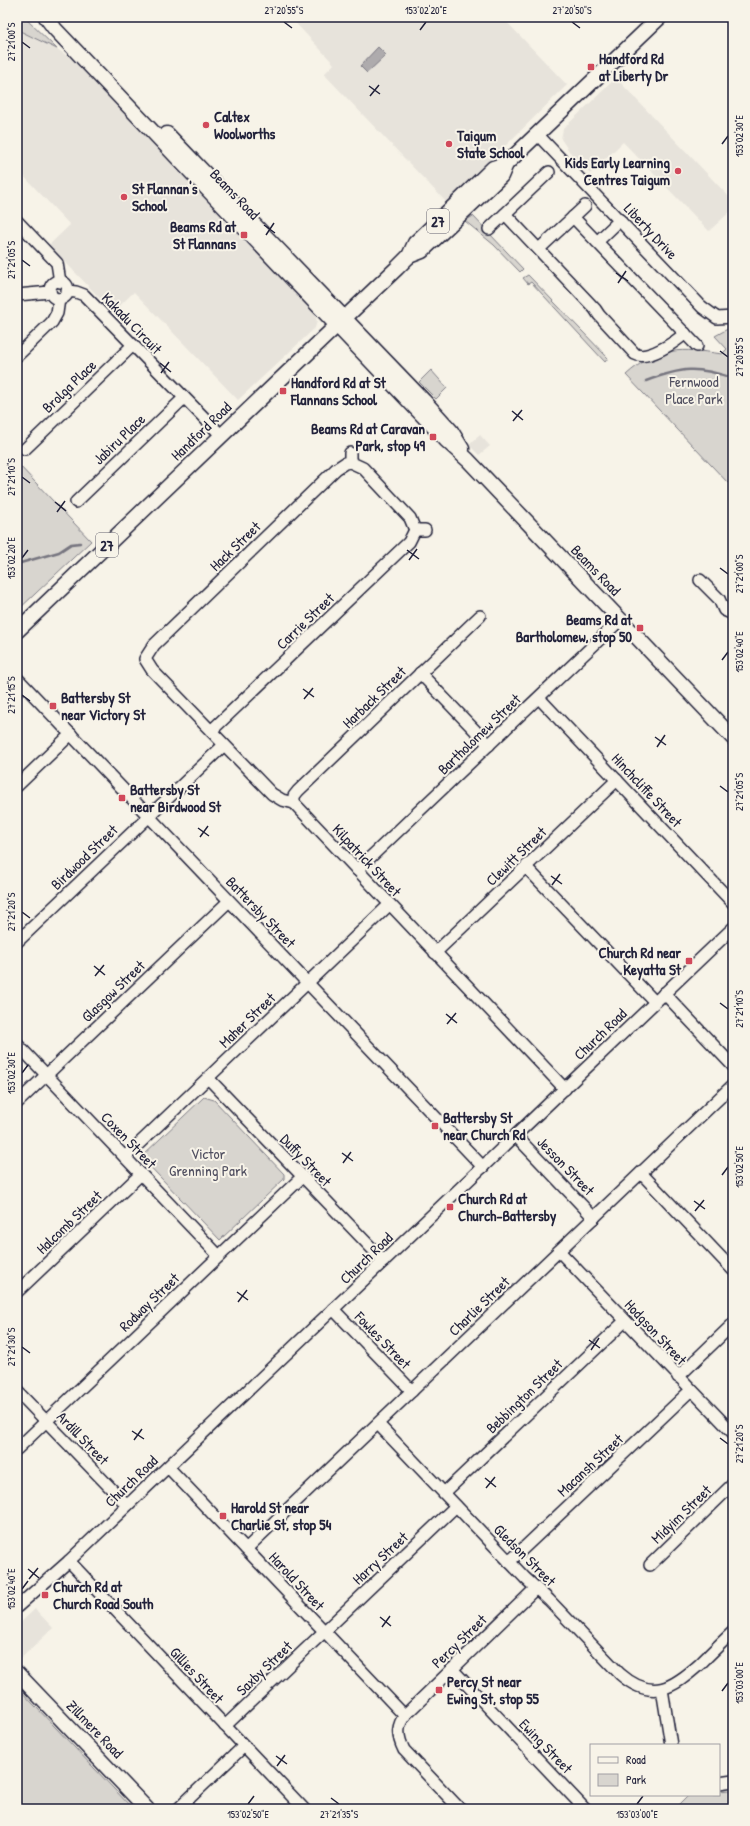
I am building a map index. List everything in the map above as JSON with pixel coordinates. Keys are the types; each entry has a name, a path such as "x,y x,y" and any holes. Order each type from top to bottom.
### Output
{"main road":[{"name":"Beams Road","path":"48,17 60,34 341,322 451,446 468,460 733,738"},
{"name":"Handford Road","path":"17,631 341,322 408,256 415,243 493,168 506,164 660,17"},
{"name":"Zillmere Road","path":"17,1674 147,1809"}],"street":[{"name":"Liberty Drive","path":"538,134 708,313 721,318 733,318"},
{"path":"489,229 549,172"},
{"path":"539,249 584,206"},
{"path":"505,214 635,354 644,356 669,345 685,333"},
{"path":"573,217 697,346"},
{"path":"597,242 620,220"},
{"path":"17,221 57,263 60,282"},
{"path":"60,282 65,284 67,291 64,298 54,298 50,292 52,284 60,282"},
{"name":"Kakadu Circuit","path":"67,291 84,295 221,435"},
{"path":"17,295 50,292"},
{"path":"17,356 52,322 57,314 59,299"},
{"name":"Brolga Place","path":"25,449 133,345"},
{"name":"Jabiru Place","path":"76,502 184,398"},
{"name":"Carrie Street","path":"211,731 420,530 363,468 350,458"},
{"name":"Hack Street","path":"145,659 154,645 336,469 350,458"},
{"path":"700,580 719,599 724,610 733,614"},
{"name":"Harback Street","path":"294,803 296,793 480,616"},
{"name":"Bartholomew Street","path":"357,870 620,620"},
{"name":"Kilpatrick Street","path":"145,659 152,670 272,794 278,799 294,803 565,1089"},
{"path":"420,673 489,745"},
{"name":"Battersby Street","path":"17,678 483,1167"},
{"name":"Hinchcliffe Street","path":"539,698 733,903"},
{"path":"17,786 71,734"},
{"name":"Birdwood Street","path":"17,942 224,745"},
{"name":"Clewitt Street","path":"435,953 616,780"},
{"path":"526,867 655,1002"},
{"name":"Glasgow Street","path":"17,1103 229,901"},
{"name":"Maher Street","path":"125,1157 390,905"},
{"name":"Church Road","path":"17,1608 69,1562 733,928"},
{"path":"664,994 733,1066"},
{"name":"Coxen Street","path":"17,1044 219,1256"},
{"name":"Duffy Street","path":"208,1078 384,1261"},
{"name":"Charlie Street","path":"246,1549 733,1085"},
{"name":"Jesson Street","path":"516,1136 594,1218"},
{"path":"641,1173 733,1270"},
{"name":"Halcomb Street","path":"17,1292 141,1174"},
{"name":"Rodway Street","path":"17,1449 302,1177"},
{"name":"Hodgson Street","path":"559,1251 733,1433"},
{"name":"Fowles Street","path":"333,1310 412,1391"},
{"name":"Bebbington Street","path":"444,1493 625,1320"},
{"path":"678,1377 733,1324"},
{"name":"Macansh Street","path":"509,1562 691,1390"},
{"name":"Ardill Street","path":"17,1391 127,1506"},
{"name":"Gledson Street","path":"378,1424 509,1562 625,1679 642,1688 662,1689"},
{"name":"Harold Street","path":"168,1466 404,1716"},
{"name":"Midyim Street","path":"650,1565 733,1484"},
{"name":"Harry Street","path":"324,1631 456,1506"},
{"name":"Gillies Street","path":"69,1562 304,1809"},
{"name":"Percy Street","path":"404,1716 536,1588"},
{"name":"Saxby Street","path":"225,1726 324,1631"},
{"path":"671,1744 662,1689 672,1686 682,1680 733,1632"},
{"name":"Ewing Street","path":"452,1669 585,1809"},
{"path":"404,1716 398,1730 399,1738 404,1750 460,1809"},
{"path":"178,1809 244,1746"},
{"path":"720,1783 733,1780"}],"shaded area":[{"name":"Taigum State School","path":"290,17 502,17 567,85 447,203 324,74 334,64"},
{"name":"St Flannan's School","path":"17,30 57,49 74,60 314,313 317,321 315,328 238,400 134,292 113,312 49,245 70,225 17,169"},
{"path":"378,47 386,55 367,73 360,66"},
{"name":"Kids Early Learning Centres Taigum","path":"616,78 733,201 733,209 709,231 623,142 590,174 569,151 561,139 563,129"},
{"path":"480,435 490,446 479,455 469,445"},
{"path":"35,1609 53,1628 20,1659 17,1656 17,1626"}],"green space":[{"path":"17,17 24,17 57,49 20,31 17,33"},
{"path":"473,216 523,269 520,272 494,245 465,221"},
{"path":"528,275 608,358 605,362 531,282 528,284 523,278"},
{"name":"Fernwood Place Park","path":"733,326 733,479 728,483 626,375 649,359 671,351 682,350 722,354 727,349 715,336"},
{"path":"431,370 447,388 436,399 419,382"},
{"path":"17,463 91,541 17,611"},
{"name":"Victor Grenning Park","path":"204,1097 214,1100 284,1174 284,1179 220,1240 141,1157"},
{"path":"17,1687 133,1809 17,1809"},
{"path":"730,1790 733,1796 733,1809 675,1809 688,1796 720,1796 720,1791"}],"waterway":[{"path":"646,381 670,373 690,370 709,371 733,378"},
{"path":"17,564 59,552 71,544 80,543"}],"place":[{"name":"Handford Rd at Liberty Dr","path":"591,67"},
{"name":"Caltex Woolworths","path":"206,125"},
{"name":"Taigum State School","path":"449,144"},
{"name":"Kids Early Learning Centres Taigum","path":"678,171"},
{"name":"St Flannan's School","path":"124,197"},
{"name":"Beams Rd at St Flannans","path":"244,235"},
{"name":"Handford Rd at St Flannans School","path":"283,391"},
{"name":"Beams Rd at Caravan Park, stop 49","path":"433,437"},
{"name":"Beams Rd at Bartholomew, stop 50","path":"640,628"},
{"name":"Battersby St near Victory St","path":"53,706"},
{"name":"Battersby St near Birdwood St","path":"122,798"},
{"name":"Church Rd near Keyatta St","path":"689,961"},
{"name":"Battersby St near Church Rd","path":"435,1126"},
{"name":"Church Rd at Church-Battersby","path":"450,1207"},
{"name":"Harold St near Charlie St, stop 54","path":"223,1516"},
{"name":"Church Rd at Church Road South","path":"45,1595"},
{"name":"Percy St near Ewing St, stop 55","path":"439,1690"}]}
